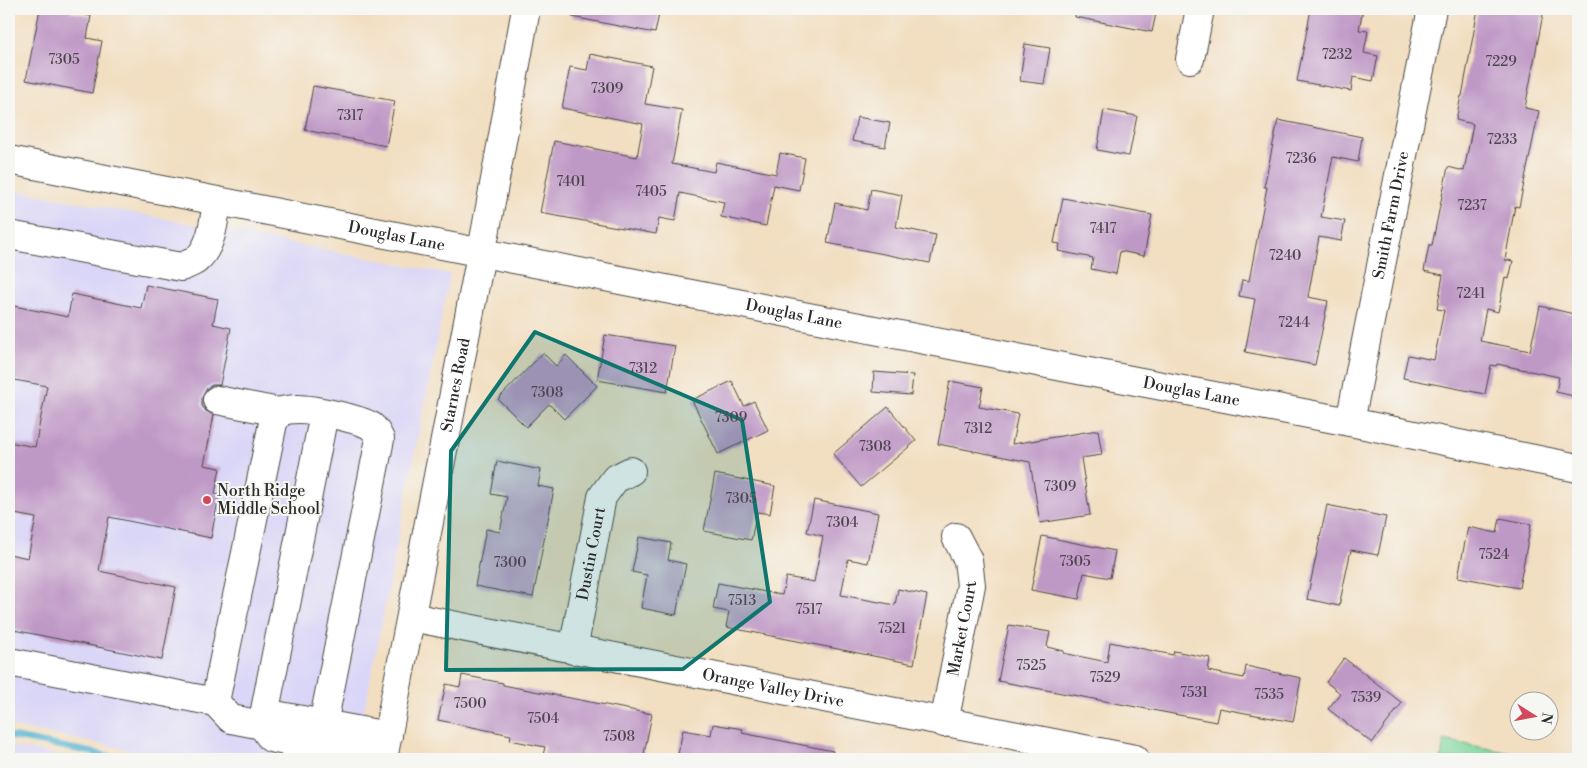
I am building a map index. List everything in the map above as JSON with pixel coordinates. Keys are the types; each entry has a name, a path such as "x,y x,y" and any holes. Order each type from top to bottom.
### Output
{"street":[{"name":"Starnes Road","path":"385,748 482,252 526,9"},
{"path":"1190,59 1200,9"},
{"name":"Smith Farm Drive","path":"1350,422 1432,9"},
{"name":"Douglas Lane","path":"9,160 1578,468"},
{"path":"9,235 181,267 195,260 207,246 213,227 217,201"},
{"path":"217,400 278,412 299,409 362,421 377,432 380,439 323,724"},
{"path":"215,702 273,423 278,412"},
{"path":"262,725 324,414"},
{"name":"Dustin Court","path":"573,650 602,497 615,479 631,471"},
{"name":"Market Court","path":"944,723 971,585 968,560 956,537"},
{"name":"Orange Valley Drive","path":"411,617 1134,759"},
{"path":"9,662 215,702 231,719 262,725 271,738 373,759"},
{"path":"262,725 276,715 323,724 385,748"}],"highlighted area":[{"path":"535,332 742,420 770,602 683,669 446,670 451,451"}],"shaded area":[{"name":"North Ridge Middle School","path":"9,189 450,274 355,759 177,759 9,726"},
{"path":"9,746 80,759 9,759"}],"green space":[{"path":"1444,740 1542,759 1441,759"}],"building":[{"path":"40,9 72,9 71,12 91,16 87,38 102,41 92,93 26,80"},
{"path":"573,9 660,9 655,33 572,17"},
{"path":"1076,9 1157,9 1152,32 1075,17"},
{"path":"1311,9 1363,9 1359,30 1368,31 1364,53 1378,56 1373,81 1353,77 1351,91 1297,81"},
{"path":"1478,9 1544,9 1525,108 1539,111 1519,207 1515,206 1505,260 1513,261 1509,279 1505,278 1498,312 1486,309 1480,341 1530,351 1540,306 1578,315 1578,397 1556,392 1559,377 1497,364 1496,366 1491,365 1485,394 1403,378 1408,355 1434,360 1444,310 1437,309 1443,275 1424,271 1429,245 1432,245 1448,167 1464,171 1473,124 1456,120"},
{"path":"1025,44 1050,48 1044,84 1020,81"},
{"path":"590,54 652,66 645,104 682,110 672,164 714,172 716,162 776,174 780,153 805,158 799,190 774,185 766,226 721,217 724,202 680,193 675,221 659,218 656,234 540,213 554,141 637,157 643,124 562,108 570,67 587,70"},
{"path":"313,86 395,101 386,146 305,130"},
{"path":"1104,110 1137,116 1129,156 1097,150"},
{"path":"857,117 890,123 885,147 852,141"},
{"path":"1278,120 1362,137 1358,162 1333,157 1321,217 1345,221 1341,241 1319,237 1308,297 1328,301 1315,365 1245,352 1255,299 1239,296 1242,280 1249,281 1267,187 1264,187"},
{"path":"871,189 902,195 896,227 936,235 930,263 827,243 835,203 867,210"},
{"path":"1063,198 1152,215 1144,256 1120,251 1116,274 1091,269 1093,258 1058,251 1060,244 1054,243"},
{"path":"146,285 218,299 213,324 231,328 220,385 212,385 206,389 202,398 202,406 206,411 214,415 204,465 220,468 215,494 219,495 211,538 109,517 99,571 176,587 162,660 9,629 9,554 28,558 36,518 9,513 9,442 35,447 47,386 9,379 9,305 68,317 72,294 141,308"},
{"path":"605,335 675,346 667,392 597,380"},
{"path":"543,353 556,366 566,355 597,386 564,419 549,404 526,427 498,399"},
{"path":"874,372 913,375 911,395 873,392"},
{"path":"732,381 744,406 754,401 768,430 718,454 692,400"},
{"path":"950,381 983,387 979,407 1018,414 1012,444 1098,430 1102,455 1081,458 1090,515 1040,523 1030,462 938,444"},
{"path":"888,407 916,441 861,487 833,454"},
{"path":"497,461 541,470 538,486 554,489 533,597 475,586 486,529 500,532 507,497 491,494"},
{"path":"715,474 775,486 770,514 757,512 751,540 704,531"},
{"path":"814,500 878,513 868,563 848,559 841,595 895,605 898,589 927,595 914,664 726,627 729,612 713,609 718,583 782,595 786,577 814,582 823,536 807,532"},
{"path":"1327,505 1386,517 1378,555 1351,550 1339,606 1307,599"},
{"path":"1500,518 1531,524 1519,588 1458,577 1468,527 1497,533"},
{"path":"1042,536 1115,551 1110,578 1084,573 1079,599 1031,590"},
{"path":"639,537 671,543 668,560 686,564 676,615 641,608 647,575 632,572"},
{"path":"1009,625 1050,632 1047,647 1064,651 1063,653 1107,662 1110,642 1173,655 1174,651 1210,658 1208,671 1244,678 1246,666 1301,678 1293,722 1219,708 1216,722 998,681"},
{"path":"1344,658 1402,703 1372,743 1328,709 1340,693 1326,682"},
{"path":"462,675 503,683 503,685 652,714 643,759 542,759 545,747 510,740 511,735 438,720 446,684 460,687"},
{"path":"713,724 743,729 742,733 833,751 832,759 677,759 683,730 711,735"}],"waterway":[{"path":"9,736 125,759"}],"place":[{"name":"North Ridge Middle School","path":"207,500"}]}
